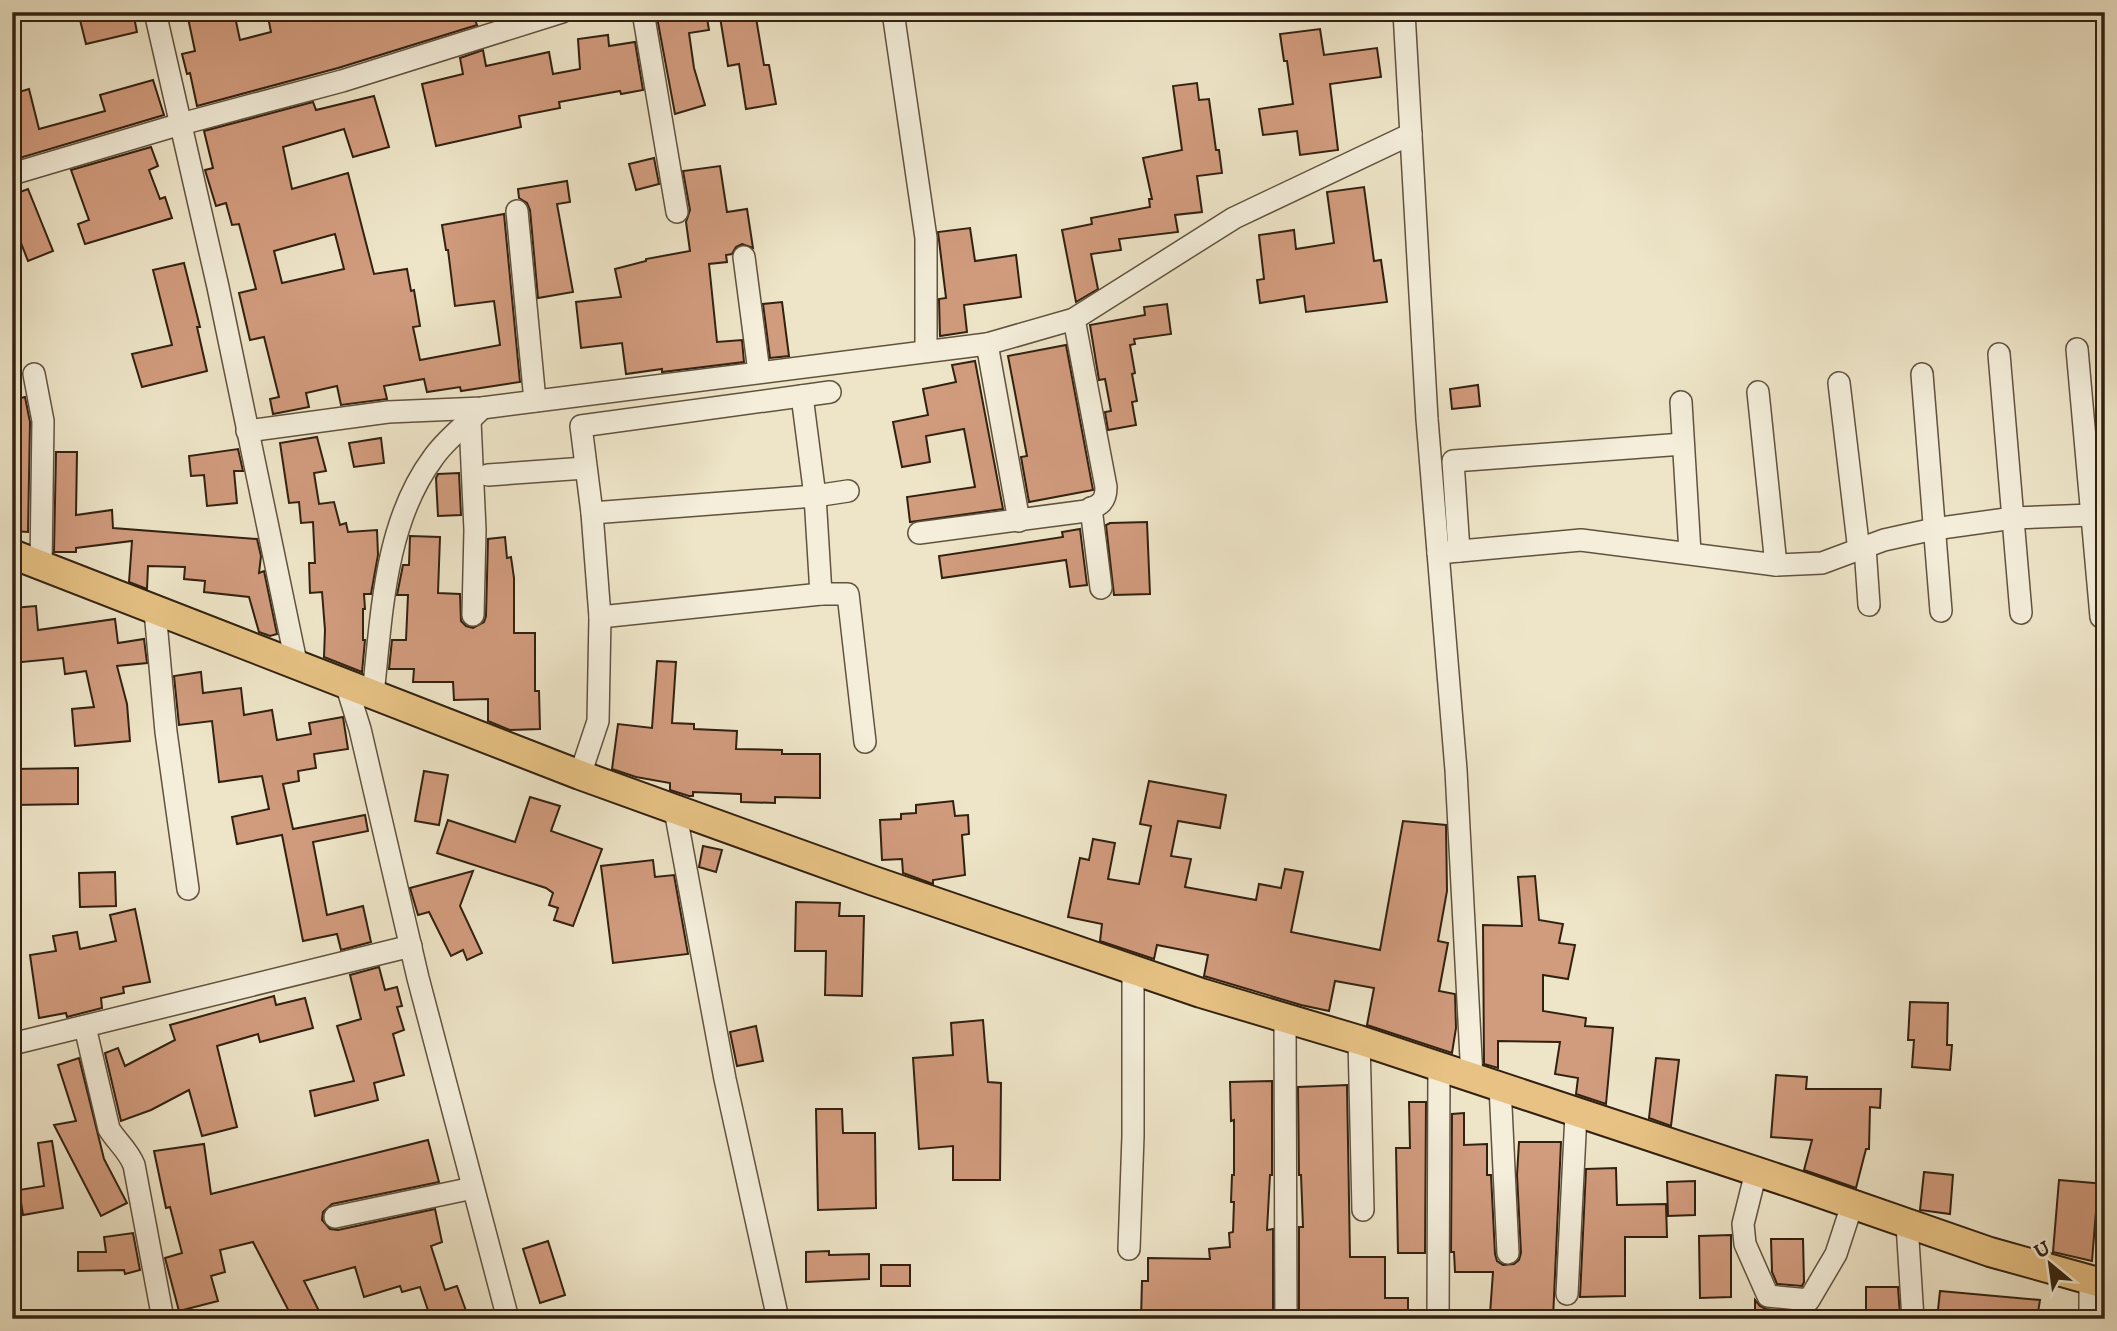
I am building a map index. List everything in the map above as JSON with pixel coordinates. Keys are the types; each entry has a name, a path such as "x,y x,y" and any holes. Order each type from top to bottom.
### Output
{"main road":[{"path":"12,554 580,775 1133,970 1500,1086 1576,1114 1756,1171 1990,1252 2097,1282"}],"street":[{"path":"155,12 218,288 281,579 296,663"},
{"path":"12,174 181,124 342,81 562,12"},
{"path":"643,12 677,212"},
{"path":"893,12 926,238 926,351"},
{"path":"1404,12 1427,419 1448,552"},
{"path":"247,431 388,412 476,415 536,401 986,344 1074,319 1234,218 1411,134"},
{"path":"517,211 536,401"},
{"path":"744,257 759,372"},
{"path":"919,533 1019,521 1091,508 1104,501 1106,487 1074,319"},
{"path":"986,344 1019,521"},
{"path":"2077,349 2092,514 2100,546 2101,617"},
{"path":"1998,354 2021,613"},
{"path":"34,374 43,421 41,566"},
{"path":"1922,374 1941,611"},
{"path":"1839,383 1869,605"},
{"path":"580,775 598,721 600,617 592,513 581,426 830,392"},
{"path":"1758,393 1776,565"},
{"path":"802,396 815,496 821,594"},
{"path":"1681,402 1690,553"},
{"path":"473,615 476,415"},
{"path":"373,694 392,551 406,508 434,456 476,415"},
{"path":"1472,1078 1448,552 1453,461 1684,444"},
{"path":"488,475 585,468"},
{"path":"592,513 815,496 848,491"},
{"path":"1091,508 1101,588"},
{"path":"1448,552 1581,540 1776,565 1822,563 1934,529 2013,518 2092,514"},
{"path":"600,617 821,594 848,594 865,742"},
{"path":"155,611 166,732 188,889"},
{"path":"346,684 360,729 411,946 508,1319"},
{"path":"676,810 725,1079 778,1319"},
{"path":"12,1044 411,946"},
{"path":"1129,1249 1133,1136 1133,970"},
{"path":"1285,1019 1286,1319"},
{"path":"85,1027 109,1129 114,1139 130,1153 134,1165 163,1319"},
{"path":"1359,1040 1363,1210"},
{"path":"1438,1319 1439,1067"},
{"path":"1500,1086 1508,1253"},
{"path":"1567,1294 1576,1114"},
{"path":"1756,1171 1743,1224 1745,1244 1768,1296 1809,1300 1836,1254 1852,1205"},
{"path":"335,1217 473,1188"},
{"path":"1908,1224 1913,1319"},
{"path":"2090,1319 2097,1282"}],"building":[{"path":"78,12 133,12 137,32 86,44"},
{"path":"213,12 234,12 240,40 271,32 267,12 395,12 397,18 415,12 472,12 477,25 338,68 197,106 190,73 187,74 182,54 195,51 188,18"},
{"path":"656,12 706,12 709,30 689,33 694,68 705,105 675,114"},
{"path":"755,12 764,65 769,65 776,104 746,109 739,64 728,66 720,17"},
{"path":"1320,29 1324,55 1377,48 1381,77 1330,84 1338,150 1300,155 1297,131 1263,135 1259,109 1293,104 1280,34"},
{"path":"608,35 609,46 635,42 643,90 621,94 620,91 559,102 560,108 519,116 521,127 436,146 422,84 463,74 460,58 483,50 486,66 549,52 553,74 580,69 578,39"},
{"path":"153,80 164,115 13,160 12,94 29,89 39,129 105,111 100,95"},
{"path":"1197,83 1199,100 1209,99 1222,173 1197,176 1202,212 1175,215 1178,232 1119,239 1121,250 1091,254 1098,289 1076,302 1062,230 1092,224 1091,218 1150,207 1149,199 1152,199 1143,158 1182,150 1173,86"},
{"path":"374,96 389,147 353,157 344,129 283,147 292,189 348,173 374,274 407,269 411,291 414,290 420,326 413,327 420,360 500,345 494,301 455,306 442,225 504,214 520,382 461,391 460,387 427,392 424,379 384,386 387,399 341,405 337,386 306,393 309,407 273,414 270,399 279,397 264,337 250,340 239,293 256,289 239,224 232,225 226,203 216,206 205,170 213,168 204,131 313,102 316,110","holes":["335,234 344,269 282,283 274,251"]},
{"path":"151,147 158,166 149,170 160,199 165,197 172,218 85,244 78,224 89,220 71,170"},
{"path":"654,158 659,184 636,190 629,164"},
{"path":"720,166 727,212 747,209 753,248 742,244 736,247 732,254 726,255 727,262 709,264 717,342 742,340 744,362 626,374 622,343 581,348 576,302 621,297 615,269 646,259 690,251 686,222 690,210 683,171"},
{"path":"567,181 570,202 557,204 573,292 538,298 530,210 527,203 519,198 518,189"},
{"path":"1364,187 1374,261 1381,260 1387,302 1306,312 1304,296 1260,303 1257,280 1264,279 1259,235 1294,230 1296,249 1334,243 1327,192"},
{"path":"28,189 53,251 28,261 12,220 12,195"},
{"path":"970,228 975,261 1016,255 1021,297 964,305 967,332 940,336 939,299 946,298 938,232"},
{"path":"184,263 200,327 197,327 207,371 142,387 132,354 172,345 153,270"},
{"path":"782,302 789,356 770,358 763,304"},
{"path":"1167,304 1171,334 1134,339 1135,344 1130,345 1135,373 1132,374 1137,401 1132,402 1136,425 1108,430 1105,412 1111,411 1105,379 1099,380 1090,325 1145,315 1144,307"},
{"path":"1066,345 1093,490 1029,502 1021,457 1027,456 1008,356"},
{"path":"975,361 1003,509 910,522 907,497 975,487 964,429 926,436 930,462 902,467 893,422 928,415 923,389 956,382 952,365"},
{"path":"1478,385 1480,406 1452,409 1450,389"},
{"path":"25,397 30,422 28,532 12,531 12,400"},
{"path":"317,437 326,471 314,473 319,504 334,502 340,525 346,523 348,532 377,530 378,555 371,594 364,594 365,640 362,672 324,657 322,592 310,593 309,563 315,563 313,522 301,523 299,502 289,503 280,443"},
{"path":"381,438 384,463 354,467 349,443"},
{"path":"238,449 243,471 234,471 237,503 207,506 204,475 191,476 189,456"},
{"path":"56,452 77,452 76,515 112,510 113,528 257,539 261,556 259,573 264,571 277,634 270,636 259,632 249,597 204,592 205,581 184,579 185,567 148,566 147,589 129,582 132,541 76,548 76,552 54,552"},
{"path":"459,473 461,515 438,516 436,478 438,474"},
{"path":"1147,522 1150,594 1114,595 1106,525"},
{"path":"1080,529 1087,585 1070,587 1066,560 942,578 939,556 1063,537 1062,532"},
{"path":"410,536 440,537 438,593 460,594 461,621 473,628 484,622 486,616 488,539 505,537 507,558 511,557 514,578 514,633 535,633 535,691 539,691 540,729 510,730 488,721 488,699 454,700 453,682 413,682 414,669 389,669 392,640 406,640 408,595 397,595 403,565 409,565"},
{"path":"36,606 38,630 115,619 118,643 144,639 147,663 117,666 127,704 130,741 75,746 72,709 94,707 86,671 65,674 63,658 12,663 12,608"},
{"path":"657,661 676,662 672,723 694,724 694,729 737,731 736,749 782,750 782,754 820,754 820,798 775,797 775,803 741,802 741,794 693,792 693,796 689,796 670,790 670,783 636,777 612,769 618,724 652,728"},
{"path":"201,672 203,693 241,688 244,715 272,710 277,740 311,734 309,723 343,717 348,749 314,754 316,768 298,771 299,781 283,784 293,829 365,815 368,831 313,842 327,915 363,906 371,942 341,950 337,934 303,941 282,835 237,844 232,817 269,809 262,776 219,782 212,721 179,725 174,676"},
{"path":"78,768 78,804 12,805 12,769"},
{"path":"424,771 448,775 439,825 415,821"},
{"path":"1149,781 1226,795 1220,828 1178,821 1171,856 1191,859 1185,887 1256,900 1259,884 1281,888 1285,869 1303,872 1291,932 1380,950 1403,821 1446,825 1447,891 1438,941 1448,943 1439,991 1455,994 1456,1028 1452,1053 1367,1025 1374,988 1335,981 1329,1011 1301,1005 1204,976 1208,955 1157,945 1154,959 1100,941 1102,924 1068,917 1080,858 1089,860 1093,839 1115,843 1108,879 1139,884 1151,826 1140,824"},
{"path":"530,797 560,806 551,831 602,849 573,926 554,920 558,908 549,905 553,893 546,888 437,853 448,820 515,842"},
{"path":"953,801 955,816 968,815 969,834 962,835 965,875 933,880 933,884 903,873 902,859 882,860 880,820 901,819 901,814 916,813 916,805"},
{"path":"703,846 722,850 716,872 699,867"},
{"path":"653,860 655,877 674,875 688,954 613,963 601,866"},
{"path":"473,871 460,906 482,953 467,960 463,950 451,956 429,912 418,915 410,888"},
{"path":"115,872 116,906 80,907 79,873"},
{"path":"1535,876 1539,920 1563,924 1559,943 1575,945 1568,979 1543,975 1543,1011 1586,1018 1585,1026 1613,1028 1606,1104 1576,1094 1578,1078 1555,1074 1560,1042 1498,1041 1498,1068 1484,1064 1483,925 1522,926 1518,877"},
{"path":"796,902 840,903 839,916 864,916 862,996 825,995 826,951 795,951"},
{"path":"135,909 150,982 123,987 124,993 101,998 102,1008 67,1017 66,1013 39,1018 30,955 56,951 53,936 77,932 80,949 116,941 110,915"},
{"path":"379,967 385,990 397,987 402,1006 397,1007 404,1030 393,1034 404,1075 374,1083 378,1100 315,1116 310,1091 354,1081 337,1026 361,1019 350,975"},
{"path":"274,996 276,1005 305,998 313,1028 260,1042 258,1034 217,1046 237,1127 202,1136 189,1090 151,1110 121,1121 105,1053 118,1048 125,1066 175,1040 170,1025"},
{"path":"1910,1002 1948,1003 1947,1045 1952,1045 1950,1070 1912,1067 1914,1040 1908,1040"},
{"path":"983,1020 988,1082 1001,1083 1000,1180 953,1180 953,1146 919,1149 913,1058 953,1055 951,1023"},
{"path":"756,1026 763,1061 737,1066 730,1032"},
{"path":"79,1058 104,1159 127,1203 101,1216 54,1125 76,1121 58,1065"},
{"path":"1656,1058 1679,1060 1671,1126 1649,1118"},
{"path":"1776,1075 1807,1077 1806,1089 1881,1089 1880,1108 1870,1107 1869,1149 1866,1149 1856,1188 1804,1170 1812,1140 1771,1137"},
{"path":"1272,1081 1272,1175 1267,1230 1273,1229 1273,1319 1141,1319 1142,1281 1148,1281 1148,1258 1210,1259 1209,1249 1230,1247 1229,1233 1233,1232 1234,1202 1231,1202 1234,1120 1231,1121 1230,1082"},
{"path":"1347,1085 1350,1257 1385,1257 1385,1298 1408,1298 1408,1319 1299,1319 1299,1227 1303,1227 1299,1175 1298,1087"},
{"path":"1409,1102 1426,1102 1425,1253 1398,1253 1396,1148 1410,1148"},
{"path":"816,1109 842,1109 843,1133 875,1133 876,1208 818,1210"},
{"path":"1464,1113 1464,1145 1487,1144 1487,1175 1491,1175 1495,1254 1497,1261 1503,1265 1514,1264 1521,1253 1517,1175 1519,1142 1561,1142 1553,1319 1520,1319 1520,1316 1490,1314 1493,1272 1455,1272 1454,1252 1451,1252 1452,1114"},
{"path":"428,1140 439,1182 332,1204 323,1212 322,1220 330,1229 338,1230 435,1209 442,1242 431,1246 445,1290 457,1286 469,1319 431,1319 420,1287 402,1292 400,1286 364,1297 355,1267 304,1281 323,1319 293,1319 253,1242 220,1250 225,1272 211,1276 218,1301 179,1311 165,1258 182,1253 170,1207 166,1208 154,1151 204,1144 211,1194"},
{"path":"52,1141 63,1208 23,1215 19,1190 44,1186 38,1143"},
{"path":"1616,1168 1617,1205 1666,1204 1667,1237 1625,1237 1625,1296 1580,1297 1586,1169"},
{"path":"1924,1172 1953,1175 1950,1214 1920,1210"},
{"path":"2059,1180 2105,1184 2105,1211 2096,1211 2092,1261 2053,1252"},
{"path":"1695,1181 1695,1215 1668,1216 1667,1182"},
{"path":"133,1233 140,1270 125,1274 124,1270 78,1271 78,1252 106,1252 104,1237"},
{"path":"1731,1235 1731,1297 1700,1298 1699,1236"},
{"path":"1771,1239 1803,1239 1802,1286 1777,1284 1772,1272"},
{"path":"548,1241 565,1295 540,1303 523,1249"},
{"path":"829,1251 829,1255 869,1254 869,1279 806,1282 806,1252"},
{"path":"881,1265 910,1265 910,1286 881,1286"},
{"path":"1866,1287 1898,1287 1900,1316 1866,1316"},
{"path":"1940,1291 2040,1300 2037,1319 1937,1319"},
{"path":"1755,1300 1766,1309 1805,1313 1805,1319 1755,1319"}]}
